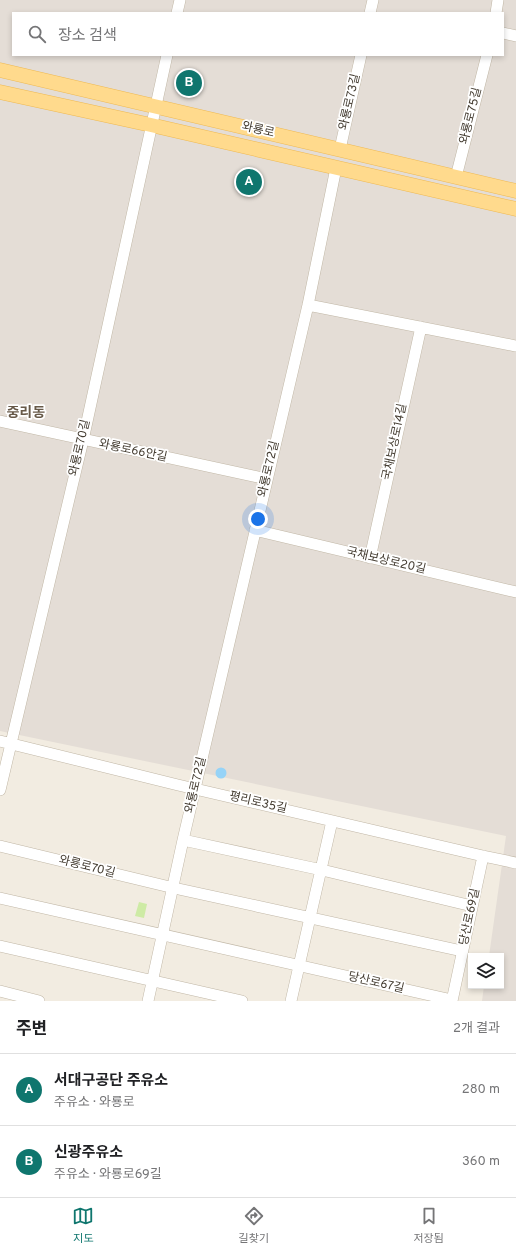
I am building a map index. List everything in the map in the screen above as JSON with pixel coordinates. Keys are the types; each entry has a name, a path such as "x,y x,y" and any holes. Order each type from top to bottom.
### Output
{"main road":[{"name":"와룡로","path":"0,70 516,191"},
{"name":"와룡로","path":"0,92 151,125 516,209"}],"street":[{"path":"177,12 180,0"},
{"path":"370,12 373,0"},
{"path":"496,12 498,0"},
{"path":"504,33 516,36"},
{"name":"와룡로70길","path":"0,790 5,742 83,440 167,56"},
{"name":"와룡로73길","path":"340,149 361,56"},
{"name":"와룡로75길","path":"456,177 487,56"},
{"name":"와룡로72길","path":"148,1001 174,888 183,840 308,305 336,168"},
{"path":"308,305 516,346"},
{"name":"국채보상로14길","path":"370,558 421,327"},
{"name":"와룡로66안길","path":"0,421 267,480"},
{"name":"국채보상로20길","path":"255,530 516,592"},
{"name":"평리로35길","path":"5,742 196,789 516,863"},
{"path":"291,1001 332,821"},
{"path":"183,840 322,870 472,906"},
{"name":"와룡로70길","path":"0,846 174,888"},
{"name":"당산로69길","path":"452,1001 483,856"},
{"path":"174,888 462,951"},
{"path":"0,898 300,965"},
{"path":"0,946 242,1001"},
{"name":"당산로67길","path":"300,965 452,1001"},
{"path":"0,991 39,1001"}],"shaded area":[{"path":"0,0 516,0 516,1001 482,1001 484,989 504,989 504,953 489,953 506,836 0,731"}],"green space":[{"path":"139,902 147,904 144,918 135,916"}],"water":[{"path":"221,767 225,769 227,773 225,777 221,779 217,777 215,773 217,769"}],"place":[{"name":"신광주유소","path":"189,83"},
{"name":"서대구공단 주유소","path":"249,182"}],"district":[{"name":"중리동","path":"26,413"}]}
